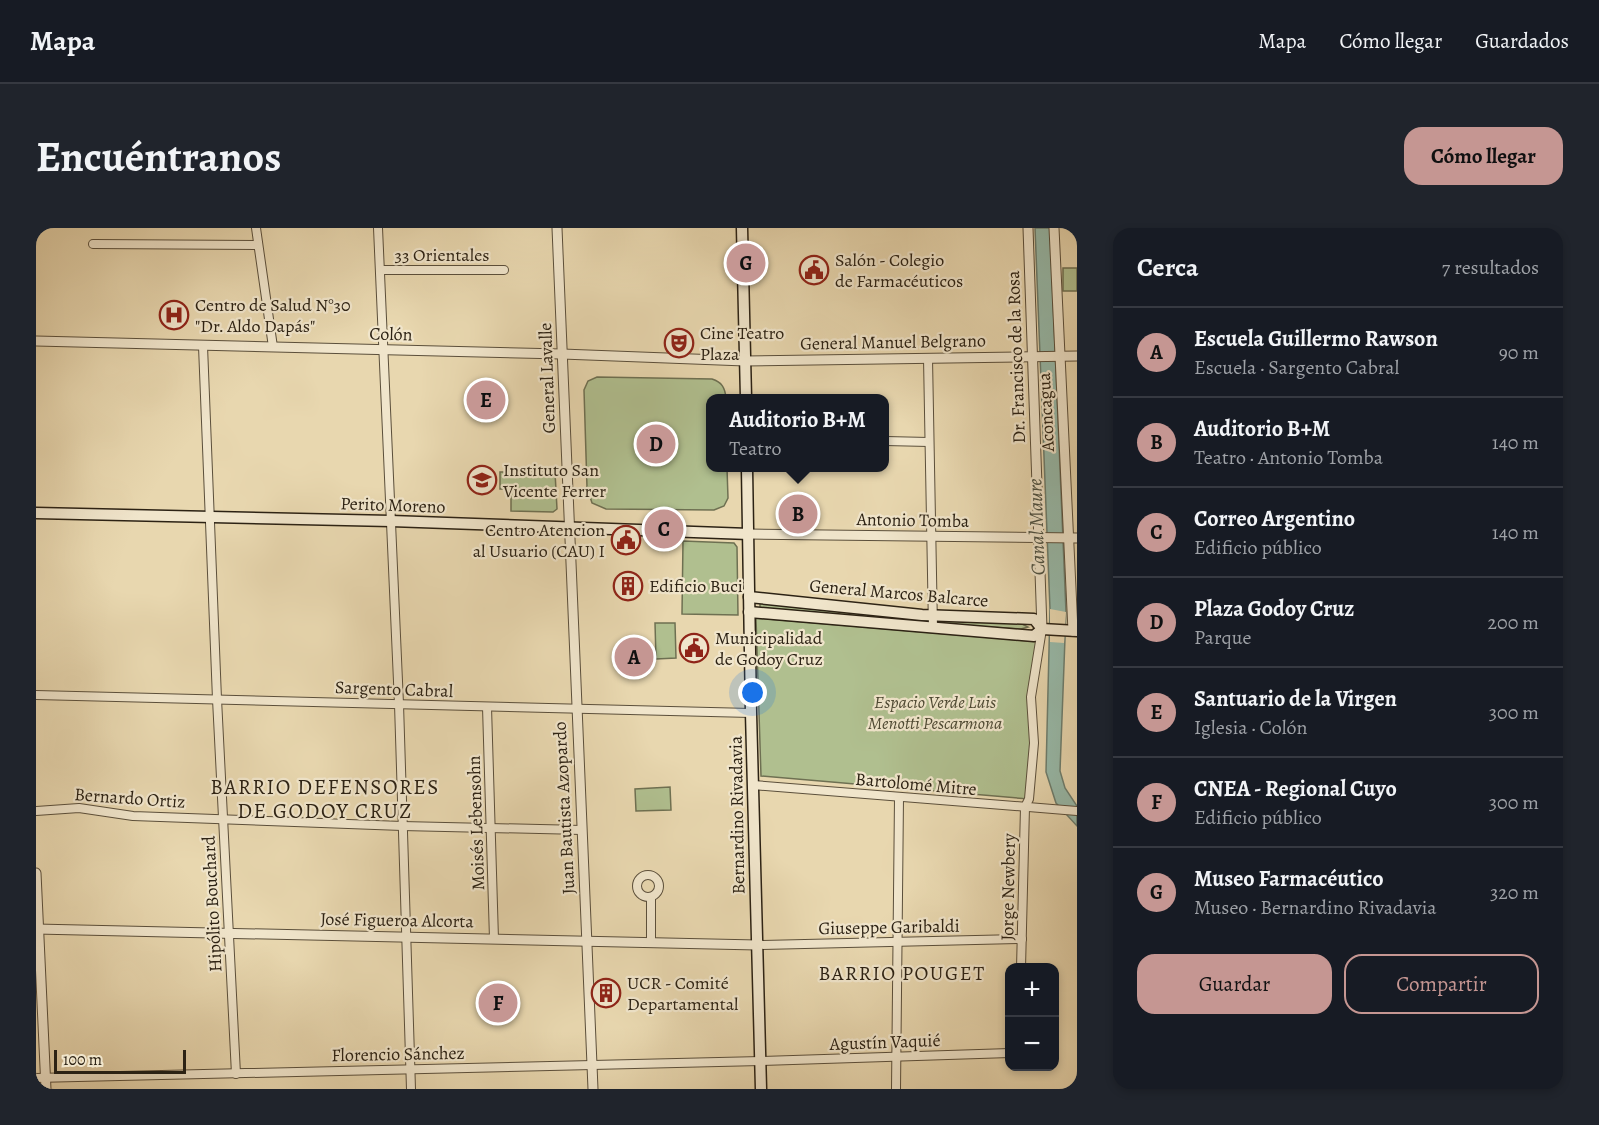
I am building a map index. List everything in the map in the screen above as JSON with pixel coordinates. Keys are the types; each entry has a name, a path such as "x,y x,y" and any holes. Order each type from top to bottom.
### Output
{"main road":[{"path":"742,228 746,394"},
{"name":"Bernardino Rivadavia","path":"747,472 761,1089"},
{"name":"Perito Moreno","path":"36,513 569,526 749,534"},
{"name":"General Marcos Balcarce","path":"749,597 933,615 1034,619 1046,629"},
{"name":"General Marcos Balcarce","path":"749,612 1034,636 1046,629 1072,631"}],"street":[{"path":"256,228 273,347"},
{"path":"378,228 399,704 411,1089"},
{"name":"General Lavalle","path":"557,228 569,526"},
{"name":"Dr. Francisco de la Rosa","path":"1028,228 1037,356 1046,629"},
{"name":"Aconcagua","path":"1054,228 1072,631"},
{"path":"93,244 258,245"},
{"name":"33 Orientales","path":"380,270 504,270"},
{"name":"Colón","path":"36,341 562,354 745,361"},
{"name":"Hipólito Bouchard","path":"203,346 217,699 236,1074"},
{"name":"General Manuel Belgrano","path":"745,361 1077,356"},
{"path":"928,358 933,628"},
{"path":"889,441 929,442"},
{"name":"Juan Bautista Azopardo","path":"569,526 593,1089"},
{"name":"Antonio Tomba","path":"749,534 1069,538"},
{"name":"Jorge Newbery","path":"1021,963 1025,807 1029,799 1034,742 1032,685 1046,629"},
{"name":"Sargento Cabral","path":"36,695 751,713"},
{"name":"Moisés Lebensohn","path":"488,707 494,939"},
{"name":"Bartolomé Mitre","path":"753,785 1077,811"},
{"path":"896,1089 899,798"},
{"name":"Bernardo Ortiz","path":"36,811 79,808 124,815 402,826 582,830"},
{"path":"36,873 41,1078 46,1089"},
{"path":"651,897 651,943"},
{"name":"José Figueroa Alcorta","path":"37,929 757,945"},
{"name":"Giuseppe Garibaldi","path":"757,945 1022,939"},
{"name":"Agustín Vaquié","path":"760,1061 1005,1053"},
{"name":"Florencio Sánchez","path":"41,1078 760,1061"}],"green space":[{"path":"1063,268 1077,268 1077,291 1063,291"},
{"path":"597,377 712,379 721,384 725,394 706,394 706,472 727,472 728,498 724,506 714,510 606,509 592,503 587,487 584,390 588,381"},
{"path":"500,472 555,472 557,509 553,512 511,511 511,489 500,489"},
{"path":"683,541 734,543 737,547 738,615 682,614"},
{"path":"760,603 927,620 927,623 760,608"},
{"name":"Espacio Verde Luis Menotti Pescarmona","path":"756,618 1041,642 1036,667 1029,799 761,776"},
{"path":"938,620 1022,624 1028,627 1021,629 938,624"},
{"path":"655,623 675,623 676,658 656,659"},
{"path":"670,787 671,810 636,811 635,789"}],"shaded area":[{"path":"1035,228 1050,228 1066,612 1060,771 1065,788 1077,806 1077,826 1056,803 1046,772 1050,609"}],"pier":[{"path":"1050,609 1066,612 1064,643 1050,642"}],"place":[{"name":"Museo Farmacéutico","path":"746,263"},
{"name":"Salón - Colegio de Farmacéuticos","path":"814,270"},
{"name":"Centro de Salud N°30 \"Dr. Aldo Dapás\"","path":"174,315"},
{"name":"Cine Teatro Plaza","path":"679,343"},
{"name":"Santuario de la Virgen","path":"486,400"},
{"name":"Plaza Godoy Cruz","path":"656,444"},
{"name":"Instituto San Vicente Ferrer","path":"482,480"},
{"name":"Auditorio B+M","path":"798,514"},
{"name":"Correo Argentino","path":"664,529"},
{"name":"Centro Atencion al Usuario (CAU) I","path":"626,540"},
{"name":"Edificio Buci","path":"628,586"},
{"name":"Municipalidad de Godoy Cruz","path":"694,648"},
{"name":"Escuela Guillermo Rawson","path":"634,657"},
{"name":"UCR - Comité Departamental","path":"606,993"},
{"name":"CNEA - Regional Cuyo","path":"498,1003"}],"district":[{"name":"BARRIO DEFENSORES DE GODOY CRUZ","path":"325,799"},
{"name":"BARRIO POUGET","path":"902,973"}],"water label":[{"name":"Canal Maure","path":"1036,527"}]}
